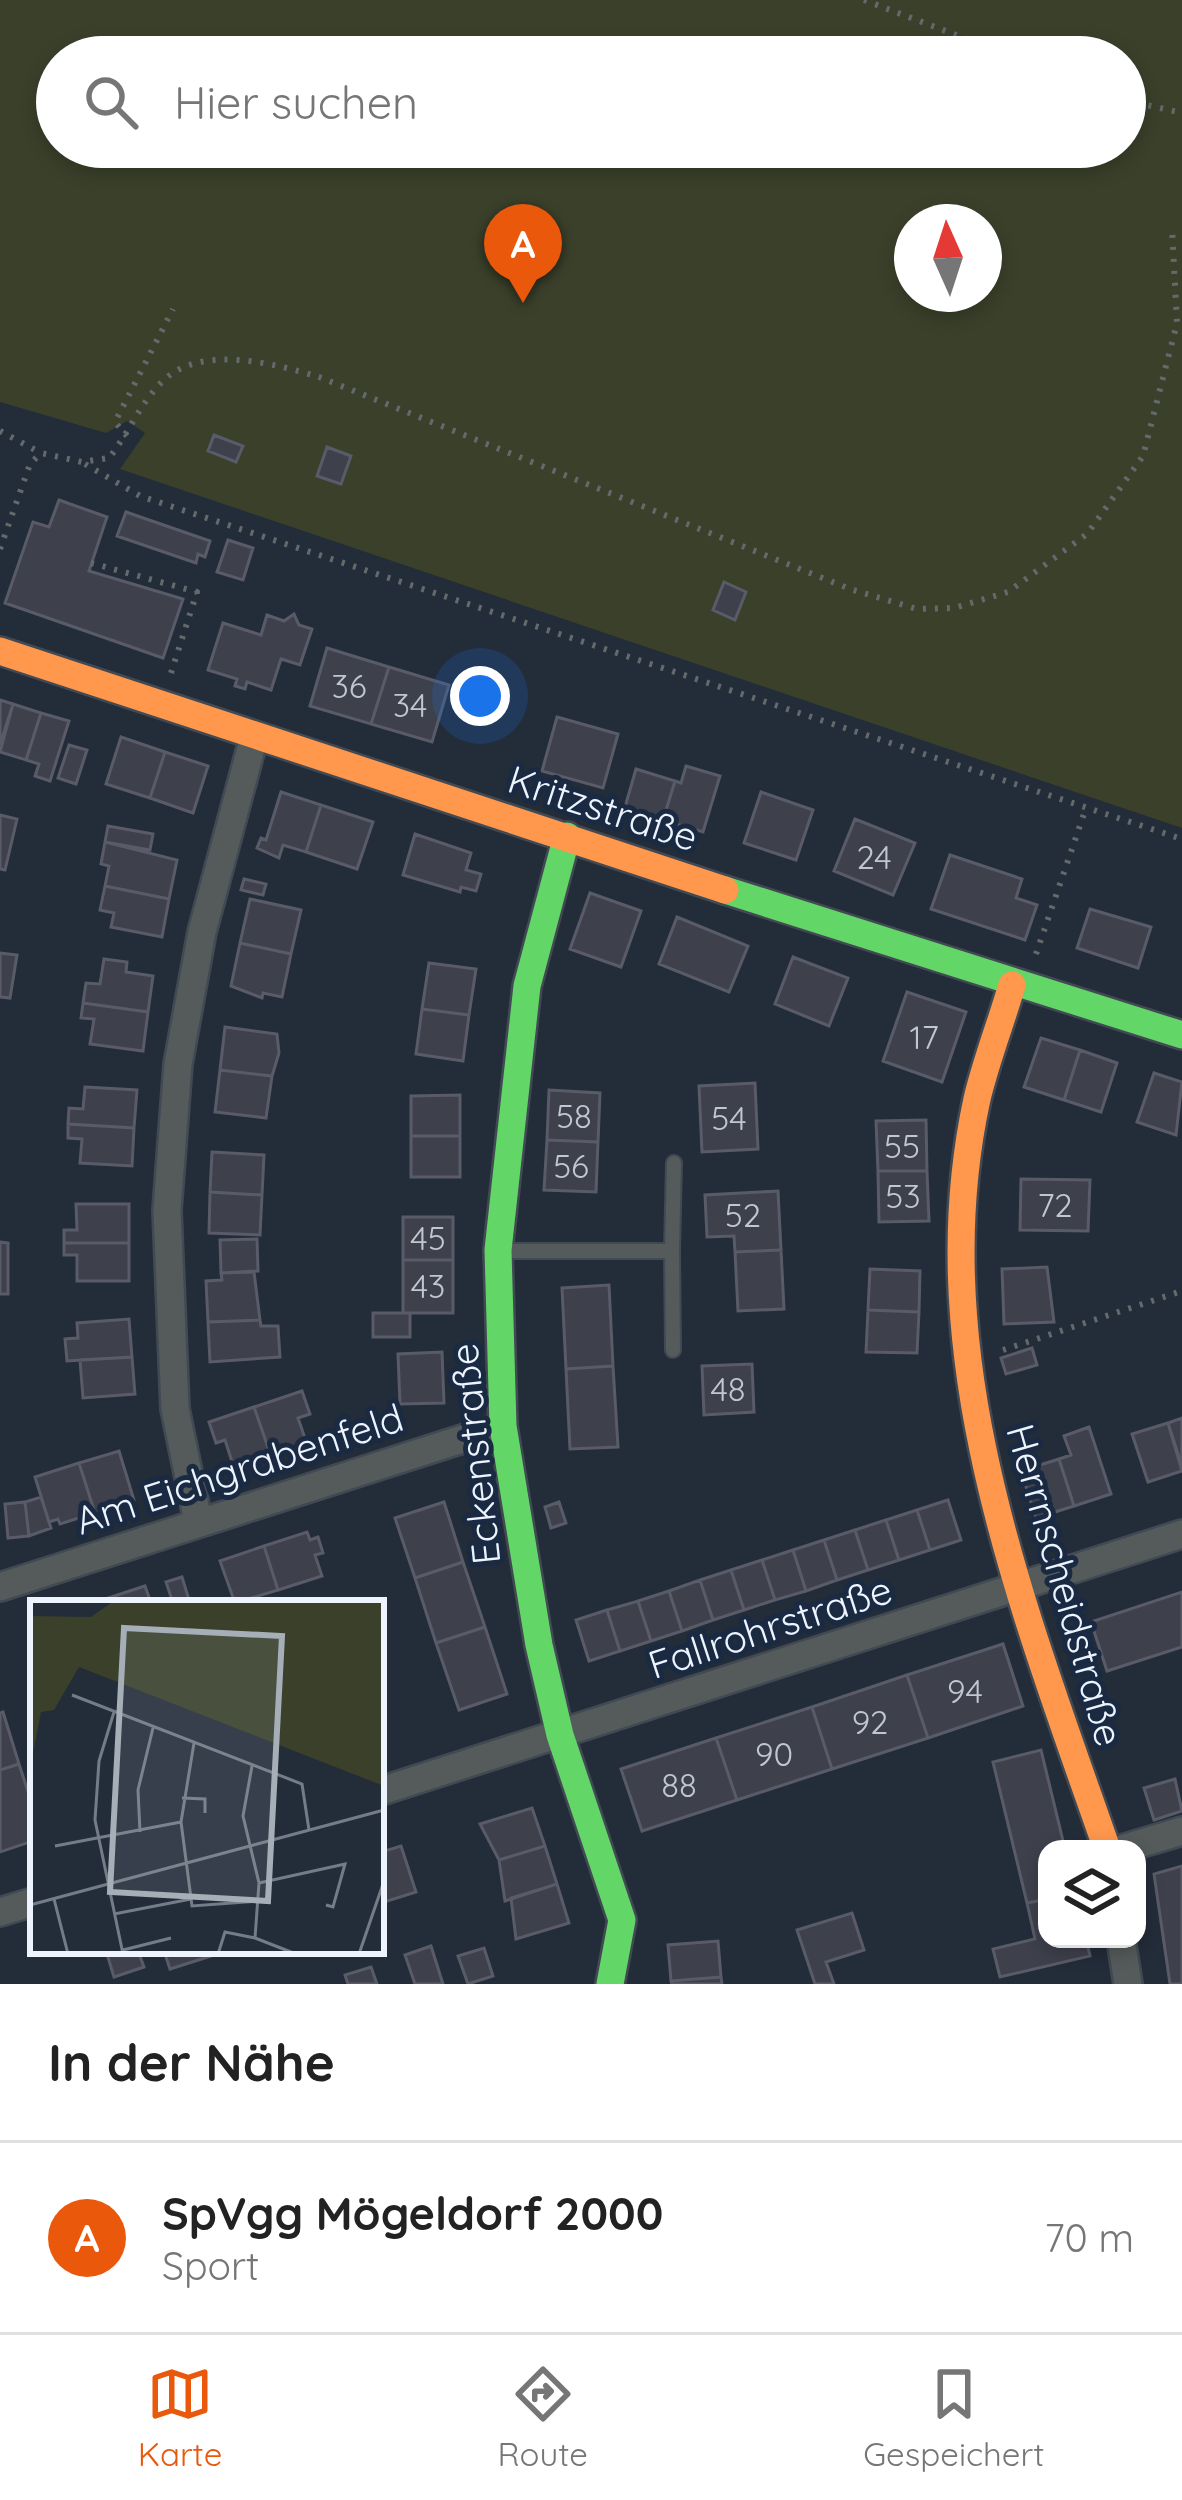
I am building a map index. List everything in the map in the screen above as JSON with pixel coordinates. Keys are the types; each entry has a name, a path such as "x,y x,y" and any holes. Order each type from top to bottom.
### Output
{"street":[{"name":"Kritzstraße","path":"0,651 1012,985 1182,1035"},
{"path":"198,1521 175,1409 167,1210 178,1064 198,954 254,737"},
{"name":"Eckenstraße","path":"567,836 527,986 498,1250 503,1426 539,1645 560,1735 622,1920 610,1984"},
{"name":"Herrnscheidstraße","path":"1012,985 977,1100 965,1203 966,1362 980,1443 1017,1589 1104,1840"},
{"name":"Am Eichgrabenfeld","path":"0,1587 503,1426"},
{"name":"Fallrohrstraße","path":"384,1790 1182,1534"},
{"path":"1146,1842 1182,1831"},
{"path":"0,1912 30,1903"},
{"path":"1122,1948 1128,1984"}],"lane":[{"path":"674,1163 674,1350"},
{"path":"498,1250 672,1251"}],"path":[{"path":"864,0 959,36"},
{"path":"1146,105 1182,113"},
{"path":"82,462 110,458 159,385 176,372 233,361 283,366 850,589 916,609 954,608 1008,592 1088,534 1143,456 1177,323 1172,228"},
{"path":"127,436 115,422 173,309"},
{"path":"0,431 41,453 82,462 140,496 1182,839"},
{"path":"0,549 30,464 41,453"},
{"path":"91,563 197,592 160,705"},
{"path":"1012,985 1033,964 1086,808"},
{"path":"966,1362 1182,1292"}],"green space":[{"path":"0,0 1182,0 1182,828 120,469 145,433 127,421 106,433 0,402"}],"building":[{"path":"214,435 243,446 236,462 208,451"},
{"path":"327,447 351,456 341,484 317,476"},
{"path":"59,500 107,517 89,571 183,599 163,658 5,603 33,522 49,527"},
{"path":"126,512 210,541 205,557 198,554 196,563 117,536"},
{"path":"228,540 253,548 243,580 217,572"},
{"path":"724,582 746,592 735,620 713,610"},
{"path":"294,614 299,625 312,629 300,665 281,659 271,690 247,682 245,689 235,686 237,679 208,670 223,623 261,635 267,615 284,621"},
{"path":"327,648 389,667 371,724 310,706"},
{"path":"389,667 449,685 432,742 371,724"},
{"path":"0,700 13,704 0,745"},
{"path":"13,704 41,713 26,760 0,752"},
{"path":"41,713 69,721 50,781 35,776 39,764 26,760"},
{"path":"557,717 618,734 603,788 542,771"},
{"path":"121,737 165,752 150,798 106,784"},
{"path":"69,745 87,750 76,784 58,778"},
{"path":"165,752 208,766 193,813 150,798"},
{"path":"686,766 720,776 703,832 663,820 675,781 681,783"},
{"path":"636,769 675,781 663,820 625,807"},
{"path":"281,792 321,805 306,852 283,845 279,858 257,848 261,838 266,840"},
{"path":"761,792 813,810 796,860 744,843"},
{"path":"321,805 373,822 357,869 306,852"},
{"path":"0,815 17,819 5,870 0,869"},
{"path":"855,819 915,843 893,895 834,871"},
{"path":"108,826 153,834 150,850 105,842"},
{"path":"415,834 471,853 466,870 481,874 476,891 461,887 460,892 403,875"},
{"path":"105,842 177,860 169,899 105,886 109,866 101,864"},
{"path":"950,855 1022,879 1016,898 1037,905 1025,940 931,909"},
{"path":"244,879 266,884 263,895 241,890"},
{"path":"105,886 169,899 162,937 111,927 114,913 100,910"},
{"path":"590,893 641,911 621,967 570,949"},
{"path":"250,899 301,910 291,954 240,943"},
{"path":"1090,909 1151,927 1138,968 1077,948"},
{"path":"677,917 748,946 729,992 659,964"},
{"path":"240,943 291,954 282,997 263,993 262,998 231,986"},
{"path":"0,953 17,955 10,998 0,997"},
{"path":"793,957 848,978 829,1026 775,1004"},
{"path":"104,959 127,962 126,972 153,976 148,1012 83,1003 86,983 100,984"},
{"path":"429,963 476,969 469,1015 422,1009"},
{"path":"907,992 966,1012 942,1082 883,1061"},
{"path":"83,1003 148,1012 143,1051 90,1044 94,1019 81,1018"},
{"path":"422,1009 469,1015 463,1061 416,1054"},
{"path":"225,1027 277,1034 279,1053 272,1076 220,1070"},
{"path":"1041,1038 1080,1050 1064,1100 1024,1087"},
{"path":"1080,1050 1117,1063 1101,1112 1064,1100"},
{"path":"220,1070 272,1076 266,1118 215,1112"},
{"path":"1154,1073 1182,1082 1176,1135 1137,1122"},
{"path":"755,1083 758,1149 702,1152 699,1086"},
{"path":"85,1087 137,1090 134,1128 68,1124 69,1108 83,1109"},
{"path":"549,1090 600,1093 598,1142 547,1140"},
{"path":"460,1095 460,1136 411,1136 411,1096"},
{"path":"926,1120 927,1171 878,1171 876,1121"},
{"path":"68,1124 134,1128 132,1166 80,1163 82,1139 68,1138"},
{"path":"411,1136 460,1136 460,1177 411,1177"},
{"path":"547,1140 598,1142 596,1192 544,1190"},
{"path":"212,1152 264,1155 262,1195 210,1192"},
{"path":"878,1171 927,1171 929,1221 879,1222"},
{"path":"1021,1179 1090,1180 1088,1231 1020,1230"},
{"path":"778,1191 781,1250 735,1252 734,1236 707,1237 705,1195"},
{"path":"210,1192 262,1195 260,1235 209,1233"},
{"path":"76,1204 129,1204 129,1243 64,1243 64,1230 77,1230"},
{"path":"403,1217 453,1217 453,1260 403,1260"},
{"path":"257,1239 258,1271 221,1273 220,1240"},
{"path":"0,1242 8,1243 8,1294 0,1294"},
{"path":"64,1243 129,1243 129,1281 77,1281 77,1255 64,1255"},
{"path":"781,1250 784,1309 738,1311 735,1252"},
{"path":"403,1260 453,1260 453,1313 403,1313"},
{"path":"1047,1267 1054,1322 1004,1324 1002,1269"},
{"path":"870,1269 920,1271 919,1312 868,1310"},
{"path":"254,1272 260,1320 208,1322 206,1281 222,1280 221,1273"},
{"path":"609,1285 613,1366 566,1369 562,1288"},
{"path":"868,1310 919,1312 917,1353 866,1352"},
{"path":"373,1313 410,1313 410,1337 373,1337"},
{"path":"129,1319 132,1357 67,1361 65,1339 78,1338 77,1323"},
{"path":"260,1320 261,1326 278,1326 280,1357 210,1362 208,1322"},
{"path":"1032,1348 1037,1365 1006,1374 1001,1358"},
{"path":"442,1352 444,1403 400,1404 398,1354"},
{"path":"132,1357 135,1394 83,1398 80,1360"},
{"path":"752,1364 754,1412 704,1415 702,1366"},
{"path":"613,1366 618,1447 570,1449 566,1369"},
{"path":"302,1391 310,1414 298,1418 307,1444 271,1456 254,1407"},
{"path":"254,1407 271,1456 234,1468 225,1440 216,1443 209,1422"},
{"path":"1182,1418 1182,1466 1168,1423"},
{"path":"1168,1423 1182,1471 1148,1482 1132,1434"},
{"path":"1089,1427 1111,1494 1074,1506 1059,1459 1071,1455 1064,1436"},
{"path":"119,1451 134,1500 95,1513 79,1463"},
{"path":"1059,1459 1074,1506 1036,1518 1021,1471"},
{"path":"79,1463 95,1513 60,1524 58,1519 49,1522 35,1477"},
{"path":"41,1497 51,1528 29,1536 25,1502"},
{"path":"948,1500 961,1540 930,1550 917,1510"},
{"path":"25,1502 29,1536 8,1538 5,1504"},
{"path":"444,1502 463,1562 415,1578 395,1518"},
{"path":"559,1502 566,1523 551,1528 545,1507"},
{"path":"917,1510 930,1550 899,1560 886,1520"},
{"path":"886,1520 899,1560 868,1570 855,1530"},
{"path":"855,1530 868,1570 837,1580 824,1540"},
{"path":"307,1532 310,1540 318,1537 323,1553 315,1555 322,1576 278,1590 264,1546"},
{"path":"824,1540 837,1580 806,1591 793,1550"},
{"path":"264,1546 278,1590 234,1600 220,1561"},
{"path":"793,1550 806,1591 775,1600 762,1560"},
{"path":"762,1560 775,1600 744,1610 731,1570"},
{"path":"463,1562 485,1627 436,1643 415,1578"},
{"path":"731,1570 744,1610 713,1620 700,1580"},
{"path":"182,1577 189,1600 172,1600 166,1582"},
{"path":"700,1580 713,1620 682,1631 669,1591"},
{"path":"145,1586 150,1600 108,1600"},
{"path":"669,1591 682,1631 651,1641 638,1601"},
{"path":"1182,1592 1182,1647 1107,1671 1091,1622"},
{"path":"638,1601 651,1641 620,1651 607,1610"},
{"path":"607,1610 620,1651 589,1661 576,1620"},
{"path":"485,1627 507,1694 459,1710 436,1643"},
{"path":"1003,1644 1023,1706 928,1738 907,1675"},
{"path":"907,1675 928,1738 832,1769 812,1707"},
{"path":"812,1707 832,1769 737,1800 716,1738"},
{"path":"0,1713 19,1764 0,1770"},
{"path":"716,1738 737,1800 642,1831 621,1769"},
{"path":"1041,1750 1063,1840 1038,1840 1038,1901 1027,1903 993,1762"},
{"path":"19,1764 30,1798 30,1842 0,1852 0,1770"},
{"path":"1175,1779 1182,1811 1154,1820 1144,1788"},
{"path":"532,1808 545,1846 499,1860 480,1824"},
{"path":"401,1846 416,1892 384,1902 384,1851"},
{"path":"545,1846 557,1884 505,1901 499,1860"},
{"path":"1182,1866 1182,1984 1170,1984 1154,1874"},
{"path":"557,1884 569,1923 516,1939 511,1898"},
{"path":"1038,1901 1038,1948 1088,1948 1090,1956 1000,1977 993,1949 1035,1939 1027,1903"},
{"path":"852,1913 864,1950 826,1962 834,1984 815,1984 797,1930"},
{"path":"718,1941 721,1977 671,1981 668,1945"},
{"path":"431,1946 443,1984 415,1984 405,1955"},
{"path":"484,1948 493,1976 468,1984 458,1956"},
{"path":"107,1954 139,1954 144,1967 114,1977"},
{"path":"165,1954 211,1956 170,1969"},
{"path":"371,1967 377,1984 348,1984 345,1975"},
{"path":"721,1977 722,1984 671,1981"}],"traffic: fast":[{"path":"567,836 527,986 498,1250 503,1426 539,1645 560,1735 622,1920 610,1984"},
{"path":"725,890 1182,1035"}],"traffic: slow":[{"path":"0,651 725,890"},
{"path":"1012,985 977,1099 963,1195 962,1291 972,1387 1015,1575 1104,1840"}],"place":[{"name":"SpVgg Mögeldorf 2000","path":"523,303"}]}
